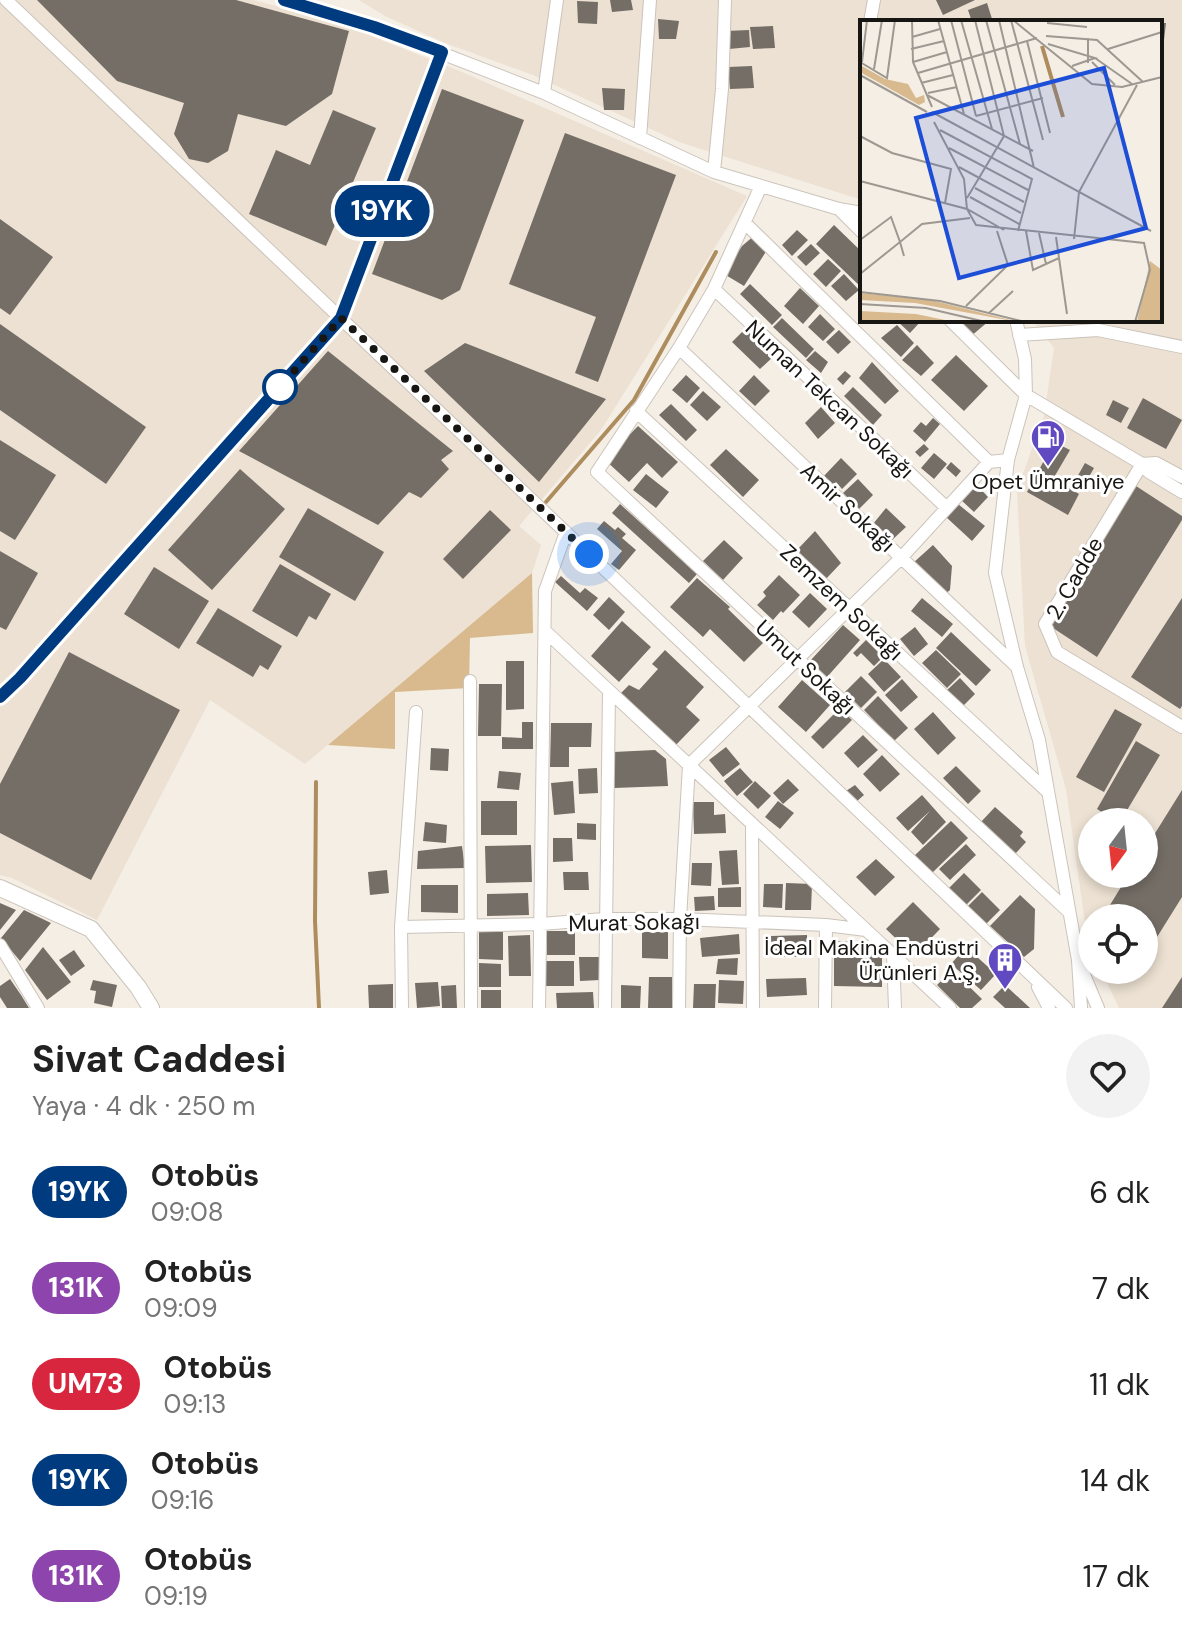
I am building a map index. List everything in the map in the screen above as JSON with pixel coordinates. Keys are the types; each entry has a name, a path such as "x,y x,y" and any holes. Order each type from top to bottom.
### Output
{"main road":[{"path":"0,888 91,929 151,1008"}],"street":[{"path":"6,0 1066,1008"},
{"path":"284,0 374,27 442,52 544,93 714,172 860,213"},
{"path":"544,93 557,0"},
{"path":"640,138 650,0"},
{"path":"714,172 722,89 725,0"},
{"path":"870,20 874,0"},
{"path":"0,697 341,318 442,52"},
{"path":"636,411 714,289 761,186"},
{"path":"839,209 860,230"},
{"path":"745,223 989,462"},
{"name":"Numan Tekcan Sokağı","path":"714,289 947,508"},
{"path":"952,322 1026,395 1142,464 1149,472 1182,492"},
{"path":"1016,322 1025,359 1026,395 1008,460 995,573 1017,667 1039,740 1078,960"},
{"path":"1019,335 1098,330 1182,347"},
{"name":"Amir Sokağı","path":"679,348 1017,667"},
{"name":"Zemzem Sokağı","path":"636,411 1048,792"},
{"name":"Umut Sokağı","path":"636,411 597,472 1068,911"},
{"path":"679,1008 680,919 689,765 901,558 989,462 1008,460"},
{"path":"1142,464 1156,463 1182,477"},
{"name":"2. Cadde","path":"1142,464 1045,624 1057,652 1182,727"},
{"path":"539,1008 545,591 566,532"},
{"path":"545,631 950,1008"},
{"path":"470,681 471,1008"},
{"path":"605,1008 609,691"},
{"path":"402,1008 401,927 416,712"},
{"path":"752,824 753,1008"},
{"name":"Murat Sokağı","path":"401,927 680,919 826,925 866,930"},
{"path":"825,1008 826,925"},
{"path":"0,945 38,1008"},
{"path":"893,955 895,1008"},
{"path":"1034,977 1049,1008"},
{"path":"1080,984 1081,1008"},
{"path":"1088,984 1098,1008"}],"shaded area":[{"path":"0,0 253,0 336,22 462,72 747,196 601,430 519,526 541,545 532,573 305,764 210,700 97,920 0,875"},
{"path":"359,0 1182,0 1182,1008 1119,1008 1108,984 1158,984 1158,904 1082,904 1080,888 1158,888 1158,808 1078,808 1078,874 1066,789 1025,646 1017,490 1044,416 1054,348 1034,322 1162,322 1162,20 860,20 860,199 679,142 533,75 445,43 385,16"},
{"path":"532,573 533,633 470,638 469,688 395,692 395,749 328,745"}],"building":[{"path":"37,0 236,0 349,31 332,94 286,126 238,114 228,151 208,163 189,159 174,134 184,103 117,81"},
{"path":"610,0 631,0 633,10 612,12"},
{"path":"936,0 975,0 943,15"},
{"path":"577,1 598,2 597,24 578,23"},
{"path":"987,3 992,20 971,20 968,10"},
{"path":"658,19 679,21 676,39 659,39"},
{"path":"1162,23 1166,23 1162,57"},
{"path":"773,26 775,48 753,49 750,27"},
{"path":"749,30 750,47 729,49 726,31"},
{"path":"752,66 754,88 730,89 728,67"},
{"path":"602,88 625,89 624,110 604,110"},
{"path":"442,89 524,120 460,290 442,300 372,274"},
{"path":"333,110 376,128 326,246 249,214 276,150 310,165"},
{"path":"565,133 676,175 598,382 575,373 596,317 509,284"},
{"path":"0,219 53,257 10,315 0,308"},
{"path":"834,225 860,250 860,286 816,244"},
{"path":"797,230 808,240 792,256 782,245"},
{"path":"755,235 767,250 744,286 724,274 742,246"},
{"path":"811,244 820,253 806,266 797,257"},
{"path":"828,259 841,271 826,287 813,274"},
{"path":"844,274 859,290 846,301 831,286"},
{"path":"750,284 782,315 772,325 740,294"},
{"path":"800,288 819,306 803,324 784,306"},
{"path":"820,314 835,329 823,341 808,327"},
{"path":"782,318 814,349 806,358 773,327"},
{"path":"898,322 920,322 910,333"},
{"path":"957,322 988,322 970,337"},
{"path":"0,324 146,427 106,484 0,410"},
{"path":"897,325 914,343 901,357 881,338"},
{"path":"747,327 775,355 760,369 732,342"},
{"path":"839,330 851,342 838,354 826,342"},
{"path":"465,343 606,399 539,482 424,371"},
{"path":"917,345 934,363 921,376 902,360"},
{"path":"328,351 453,451 441,460 449,469 421,498 409,492 378,525 239,451"},
{"path":"815,351 828,362 821,373 806,360"},
{"path":"956,355 988,386 964,411 931,380"},
{"path":"872,362 899,391 885,404 859,378"},
{"path":"845,371 851,376 843,385 837,379"},
{"path":"686,375 700,388 687,403 672,390"},
{"path":"754,375 770,391 755,406 739,391"},
{"path":"853,387 882,415 873,425 844,396"},
{"path":"703,391 721,407 707,421 690,405"},
{"path":"1143,398 1182,420 1166,449 1127,428"},
{"path":"1113,400 1129,408 1121,423 1106,415"},
{"path":"671,404 697,430 686,441 659,415"},
{"path":"821,407 835,423 818,439 805,423"},
{"path":"933,418 940,424 925,442 913,431 921,422 926,426"},
{"path":"638,426 678,462 662,478 647,463 629,482 605,460"},
{"path":"0,440 56,475 15,540 0,531"},
{"path":"1054,442 1070,450 1053,479 1079,494 1068,515 1027,492"},
{"path":"924,444 929,449 920,457 915,452"},
{"path":"726,449 759,480 743,497 710,465"},
{"path":"934,453 947,464 934,479 921,468"},
{"path":"841,458 857,474 842,489 836,482 832,486 823,477"},
{"path":"951,462 961,471 956,477 946,468"},
{"path":"1085,463 1094,468 1081,491 1072,486"},
{"path":"240,469 285,509 212,590 168,550"},
{"path":"646,474 669,492 656,508 633,490"},
{"path":"858,479 873,495 859,509 843,493"},
{"path":"975,483 988,497 974,512 960,499"},
{"path":"1136,486 1182,516 1182,520 1097,657 1050,626"},
{"path":"620,504 697,574 689,583 612,513"},
{"path":"958,504 985,526 972,541 946,517"},
{"path":"308,508 384,552 355,601 279,557"},
{"path":"886,508 906,527 891,541 873,524"},
{"path":"490,510 511,530 463,579 443,559"},
{"path":"604,521 626,534 622,538 636,550 619,570 611,564 622,551 597,529"},
{"path":"815,531 841,563 825,580 797,550"},
{"path":"724,540 743,558 723,580 703,561"},
{"path":"933,545 952,566 950,590 943,596 913,563"},
{"path":"0,551 38,573 6,630 0,627"},
{"path":"280,564 331,594 316,620 309,616 297,637 252,611"},
{"path":"154,567 209,601 179,649 124,614"},
{"path":"779,575 800,595 773,620 757,605 766,596 763,592"},
{"path":"561,576 580,593 585,588 598,598 587,611 555,582"},
{"path":"697,578 730,607 728,609 763,643 744,662 710,629 703,637 670,607"},
{"path":"810,593 827,609 809,628 792,612"},
{"path":"609,597 625,612 609,630 593,615"},
{"path":"922,598 953,624 942,637 911,611"},
{"path":"1182,598 1182,706 1180,709 1131,677"},
{"path":"218,608 282,646 268,670 260,665 253,677 196,643"},
{"path":"622,621 651,647 619,682 591,656"},
{"path":"843,625 860,640 827,677 810,661"},
{"path":"915,627 928,644 914,656 900,639"},
{"path":"951,632 991,670 976,686 936,648"},
{"path":"866,640 883,657 874,666 861,653 857,657 853,653"},
{"path":"665,650 704,687 686,707 700,720 674,747 618,696 629,685 639,690 658,669 652,664"},
{"path":"936,650 961,674 947,688 922,663"},
{"path":"69,652 180,710 91,880 0,833 0,784"},
{"path":"884,659 901,677 884,692 868,674"},
{"path":"506,661 524,661 524,709 506,710"},
{"path":"861,676 877,692 861,708 845,692"},
{"path":"960,678 975,694 962,707 946,691"},
{"path":"902,679 918,697 901,712 885,695"},
{"path":"802,680 830,705 806,732 778,707"},
{"path":"479,684 502,684 501,736 478,736"},
{"path":"878,696 908,728 894,741 864,710"},
{"path":"840,708 852,720 823,749 811,737"},
{"path":"1115,709 1142,724 1104,792 1076,777"},
{"path":"933,712 956,738 938,755 914,729"},
{"path":"522,722 533,722 533,749 502,749 502,737 522,738"},
{"path":"551,723 592,723 591,747 569,747 569,767 550,767"},
{"path":"863,735 878,750 858,768 844,753"},
{"path":"1136,741 1160,755 1128,808 1098,808"},
{"path":"726,747 740,764 723,777 709,760"},
{"path":"431,748 449,749 448,771 430,770"},
{"path":"655,750 666,759 668,786 614,788 613,752"},
{"path":"882,755 900,774 880,792 863,774"},
{"path":"956,766 981,791 968,804 943,778"},
{"path":"597,768 598,793 579,794 578,769"},
{"path":"740,768 753,782 737,796 724,781"},
{"path":"499,771 521,773 519,790 497,788"},
{"path":"788,779 799,790 783,804 773,793"},
{"path":"573,781 575,813 554,815 551,783"},
{"path":"755,781 771,796 758,809 743,794"},
{"path":"855,785 864,795 856,802 846,791"},
{"path":"1182,790 1182,897 1158,936 1158,904 1111,904 1120,888 1158,888 1158,829"},
{"path":"922,795 946,822 923,845 911,832 930,811 908,831 896,818"},
{"path":"481,801 517,801 517,835 481,835"},
{"path":"778,801 794,813 780,829 765,817"},
{"path":"693,802 714,802 714,815 725,814 726,833 694,834"},
{"path":"995,807 1023,832 1020,836 1026,842 1015,854 980,823"},
{"path":"951,821 968,838 931,874 914,856"},
{"path":"425,822 447,825 446,843 423,841"},
{"path":"577,823 596,824 596,840 577,839"},
{"path":"553,838 572,838 573,861 553,862"},
{"path":"966,844 976,855 950,880 939,869"},
{"path":"531,845 532,882 486,883 485,846"},
{"path":"462,846 465,868 417,869 418,851"},
{"path":"737,850 739,884 722,885 719,851"},
{"path":"876,859 895,877 875,896 856,877"},
{"path":"692,863 712,863 711,886 691,885"},
{"path":"387,870 389,893 370,895 368,872"},
{"path":"563,872 588,872 589,890 564,890"},
{"path":"964,873 981,890 966,905 949,888"},
{"path":"786,883 812,884 811,910 785,910"},
{"path":"764,884 783,884 782,908 763,907"},
{"path":"421,885 458,885 458,913 421,912"},
{"path":"741,887 741,907 718,907 718,888"},
{"path":"982,892 1000,910 985,925 967,907"},
{"path":"528,893 529,915 487,916 487,894"},
{"path":"1020,895 1035,909 1034,949 1024,957 990,926"},
{"path":"714,896 715,910 695,911 694,897"},
{"path":"913,902 940,929 914,956 886,929"},
{"path":"0,903 16,910 0,930"},
{"path":"24,910 51,923 20,961 1,938"},
{"path":"547,931 575,931 575,955 547,955"},
{"path":"479,932 503,932 503,960 479,959"},
{"path":"642,932 668,932 668,959 642,958"},
{"path":"739,934 740,954 702,957 700,938"},
{"path":"530,935 531,976 509,976 508,936"},
{"path":"807,935 807,957 772,957 771,936"},
{"path":"834,941 870,942 882,956 882,987 834,986"},
{"path":"43,947 71,982 47,1000 25,970"},
{"path":"966,947 996,974 981,990 951,964"},
{"path":"74,950 85,966 71,976 59,960"},
{"path":"579,957 600,957 600,980 580,981"},
{"path":"738,958 737,975 716,974 718,959"},
{"path":"546,961 574,961 574,986 545,986"},
{"path":"479,963 501,964 501,987 479,987"},
{"path":"952,970 982,999 972,1008 960,1008 937,985"},
{"path":"649,977 672,977 672,1008 648,1008"},
{"path":"1182,977 1182,1008 1162,1008"},
{"path":"806,978 807,995 767,997 766,979"},
{"path":"10,979 29,1008 7,1008 0,997 0,986"},
{"path":"93,980 117,985 112,1007 94,1003 96,991 90,990"},
{"path":"719,980 744,981 743,1004 718,1003"},
{"path":"438,982 440,1006 417,1008 415,983"},
{"path":"393,984 393,1008 369,1008 368,985"},
{"path":"694,984 716,984 715,1008 693,1008"},
{"path":"456,985 457,1008 442,1008 441,986"},
{"path":"621,985 641,986 640,1008 621,1008"},
{"name":"İdeal Makina Endüstri Ürünleri A.Ş.","path":"1005,985 1030,1008 1005,1008 993,997"},
{"path":"481,990 501,990 501,1008 481,1008"},
{"path":"593,992 594,1008 557,1008 556,993"}],"waterway":[{"path":"546,502 634,400 716,252"},
{"path":"316,782 315,921 319,1008"}],"bus line":[{"name":"19YK","path":"0,697 341,318 442,52 374,27 284,0"}],"place":[{"name":"Opet Ümraniye","path":"1048,468"},
{"name":"İdeal Makina Endüstri Ürünleri A.Ş.","path":"1005,991"}],"route":[{"path":"280,387 273,395 341,318 589,554"}]}
